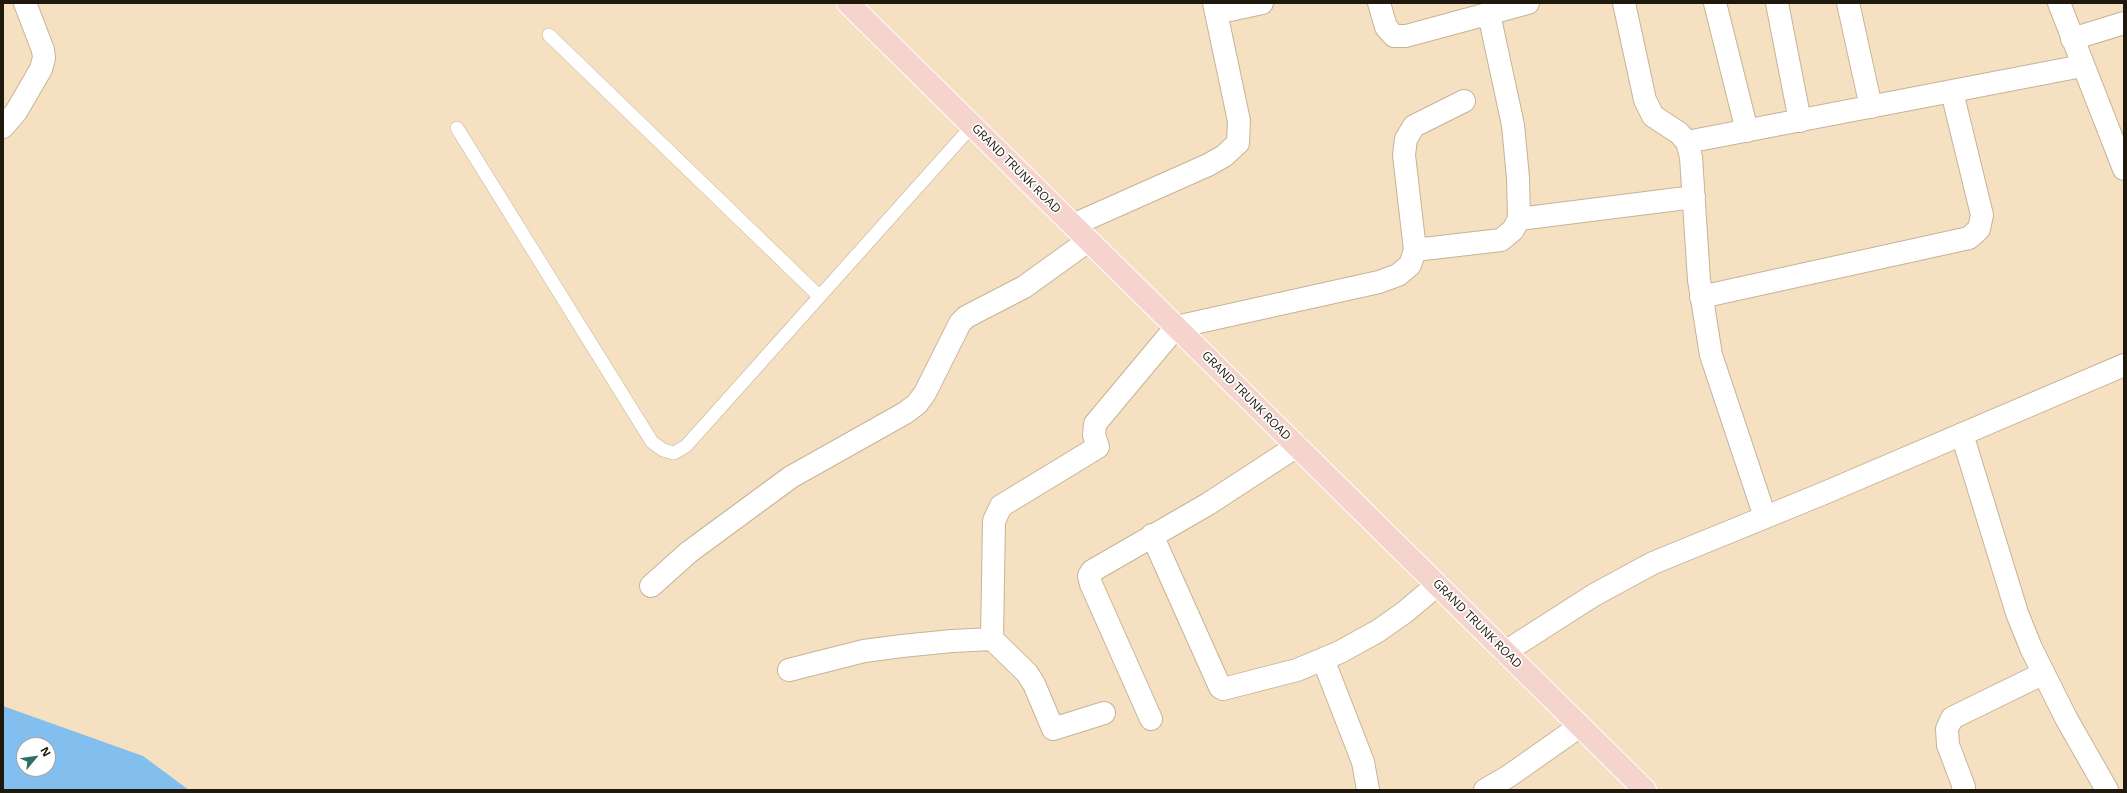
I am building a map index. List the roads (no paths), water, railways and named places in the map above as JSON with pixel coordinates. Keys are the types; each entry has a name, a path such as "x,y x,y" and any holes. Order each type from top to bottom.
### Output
{"main road":[{"name":"GRAND TRUNK ROAD","path":"848,3 1645,790"}],"street":[{"path":"3,127 16,112 41,69 44,58 43,50 25,3"},
{"path":"1073,225 1208,165 1224,156 1238,143 1239,120 1215,8 1262,3"},
{"path":"1380,3 1386,27 1394,36 1406,36 1528,3"},
{"path":"1624,3 1645,100 1653,116 1679,133 1687,142 1691,157 1701,298 1711,354 1765,517"},
{"path":"1715,3 1747,131"},
{"path":"1777,3 1800,121"},
{"path":"1848,3 1871,107"},
{"path":"2059,3 2082,66 2124,169"},
{"path":"1415,250 1501,240 1513,230 1518,219 1518,178 1513,125 1489,14"},
{"path":"2072,39 2124,23"},
{"path":"1687,142 2082,66"},
{"path":"1701,298 1969,238 1979,229 1982,215 1952,92"},
{"path":"1104,713 1052,729 1034,684 1027,673 992,639 994,521 1001,506 1098,447 1094,435 1096,424 1176,327 1380,282 1398,275 1410,265 1415,250 1404,155 1406,139 1414,126 1464,101"},
{"path":"1518,219 1694,196"},
{"path":"651,586 689,552 791,477 905,413 917,404 925,393 960,323 966,317 1024,287 1088,241"},
{"path":"1506,652 1622,578 1653,563 2124,365"},
{"path":"1962,434 2017,613 2042,674 2107,790"},
{"path":"1151,719 1091,584 1089,576 1095,568 1251,477 1297,446"},
{"path":"1152,536 1220,687 1223,689 1230,689 1297,670 1340,652 1378,631 1405,612 1437,585"},
{"path":"789,670 864,651 952,641 992,639"},
{"path":"1323,659 1363,762 1368,790"},
{"path":"1963,790 1964,787 1948,744 1947,729 1952,718 2042,674"},
{"path":"1485,790 1509,776 1580,726"}],"lane":[{"path":"549,35 819,296"},
{"path":"457,128 652,442 663,450 674,452 686,446 972,126"}],"water":[{"path":"3,706 143,756 189,790 3,790"}]}
